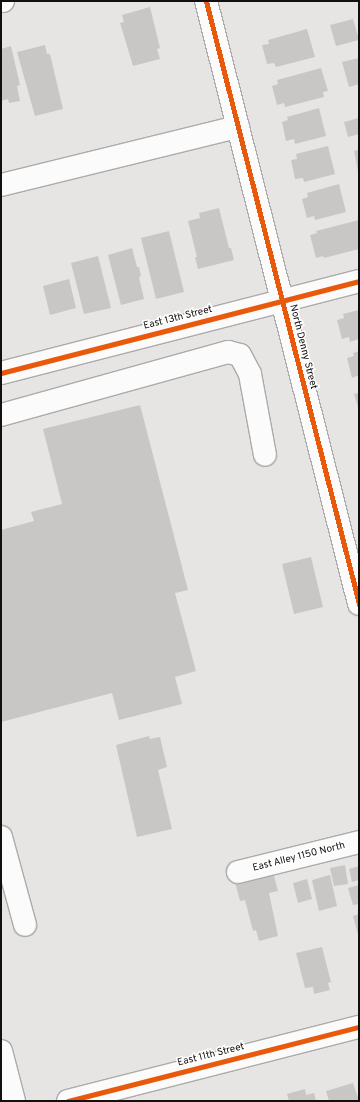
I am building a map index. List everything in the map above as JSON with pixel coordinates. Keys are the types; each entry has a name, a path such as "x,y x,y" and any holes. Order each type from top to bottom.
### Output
{"street":[{"name":"North Denny Street","path":"206,1 359,604"},
{"path":"1,185 238,126"},
{"name":"East 13th Street","path":"1,373 359,281"},
{"path":"1,415 228,352 240,355 250,374 265,455"},
{"path":"1,837 25,925"},
{"name":"East Alley 1150 North","path":"238,872 359,842"},
{"name":"East 11th Street","path":"68,1101 359,1027"},
{"path":"1,1051 14,1101"}],"building":[{"path":"150,7 160,48 157,49 160,59 133,66 120,23 124,22 122,15"},
{"path":"353,19 359,40 336,46 330,25"},
{"path":"307,29 315,57 276,67 274,63 267,64 262,45 269,44 268,40"},
{"path":"45,45 47,54 50,54 63,109 35,116 17,52"},
{"path":"11,46 20,85 17,86 20,101 9,103 8,99 1,101 1,49"},
{"path":"359,58 359,84 349,87 342,62"},
{"path":"321,68 328,91 323,92 324,97 285,107 284,103 277,105 272,86 278,84 277,80"},
{"path":"319,108 326,136 295,144 294,139 286,141 282,122 288,120 287,117"},
{"path":"359,118 359,134 348,137 344,122"},
{"path":"328,146 335,174 304,182 303,178 295,179 291,160 297,159 296,154"},
{"path":"359,150 359,171 358,171 354,151"},
{"path":"339,184 346,212 315,220 314,216 307,218 302,199 308,197 307,193"},
{"path":"219,208 229,248 231,248 234,260 198,269 195,257 197,257 188,221 200,218 199,213"},
{"path":"359,220 359,249 324,258 323,256 316,258 310,235 317,233 316,231"},
{"path":"169,231 184,292 156,299 141,238"},
{"path":"132,248 137,267 139,267 141,276 139,277 144,299 121,305 108,255"},
{"path":"98,256 111,308 84,314 71,263"},
{"path":"69,279 76,308 50,315 43,286"},
{"path":"359,310 359,339 350,342 349,337 342,339 337,320 344,318 343,314"},
{"path":"359,351 359,375 352,378 347,358 354,356 353,353"},
{"path":"359,393 359,410 354,394"},
{"path":"140,405 188,590 175,593 196,671 175,677 182,704 119,720 112,693 1,722 1,530 34,521 31,512 62,504 43,429"},
{"path":"311,557 323,607 294,614 282,564"},
{"path":"149,736 150,739 160,737 167,767 158,770 172,829 137,837 116,745"},
{"path":"345,865 348,884 334,886 330,868"},
{"path":"359,866 359,880 352,882 349,869"},
{"path":"273,872 278,891 269,893 278,936 259,941 256,930 253,931 245,900 240,901 235,882"},
{"path":"330,875 337,906 319,911 312,880"},
{"path":"307,879 312,899 298,903 293,883"},
{"path":"359,885 359,904 353,905 348,888"},
{"path":"359,914 359,938 353,916"},
{"path":"322,947 331,982 328,983 330,990 314,994 313,987 305,988 296,953"},
{"path":"353,1083 359,1101 329,1101 326,1091"},
{"path":"305,1089 306,1095 314,1093 316,1101 289,1101 287,1094"}],"cycle path":[{"path":"206,1 359,604"},
{"path":"1,373 359,281"},
{"path":"68,1101 359,1027"}]}
